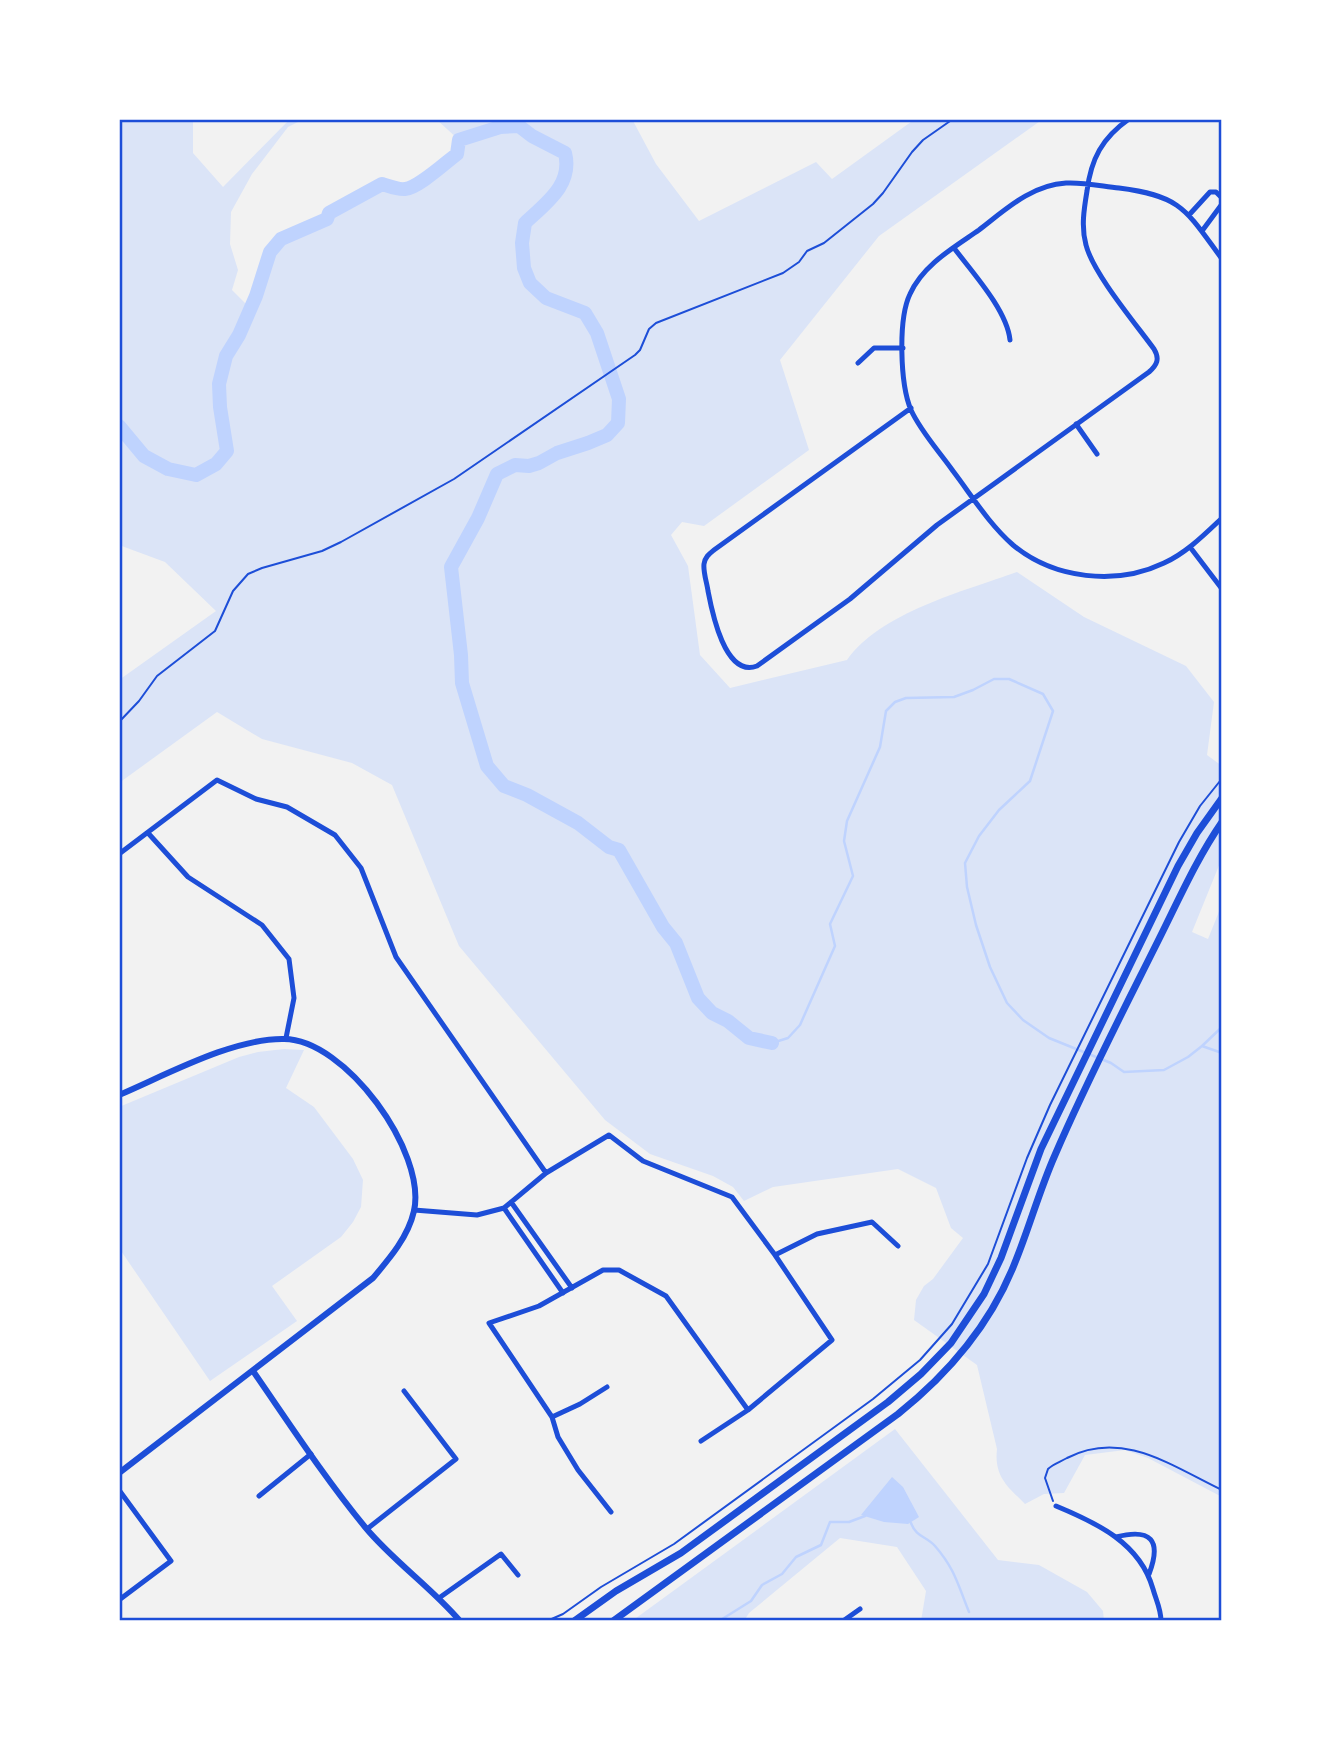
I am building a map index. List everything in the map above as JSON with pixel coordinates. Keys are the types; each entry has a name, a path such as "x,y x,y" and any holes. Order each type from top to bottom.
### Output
{"main road":[{"path":"573,1621 615,1591 681,1553 888,1402 914,1381 951,1343 976,1308 1001,1258 1041,1149 1178,866 1222,798"},
{"path":"613,1621 898,1414 932,1385 962,1352 989,1315 1014,1266 1054,1158 1085,1090 1192,873 1222,822"}],"street":[{"path":"911,408 713,550 706,559 704,570 718,632 737,663 746,668 757,666 850,599 930,530 1149,372 1157,360 1154,349 1089,256 1083,224 1091,166 1099,148 1109,135 1129,119"},
{"path":"1222,259 1189,215 1176,203 1160,195 1088,184 1062,183 1033,191 925,271 911,292 904,316 903,348 906,391 918,422 996,528 1015,546 1047,565 1083,575 1137,573 1166,563 1190,547 1222,518"},
{"path":"1189,215 1210,192 1216,192 1222,198"},
{"path":"1202,232 1222,204"},
{"path":"954,248 999,311 1010,340"},
{"path":"858,363 874,348 903,348"},
{"path":"1076,424 1097,454"},
{"path":"1190,547 1222,589"},
{"path":"119,607 119,617"},
{"path":"119,853 217,780 257,799 288,807 335,835 361,868 396,957 547,1173"},
{"path":"148,833 188,877 262,925 289,960 294,998 286,1038"},
{"path":"119,1095 243,1043 286,1038 310,1044 349,1069 364,1087 390,1124 410,1160 414,1184 414,1210 400,1246 373,1278 119,1473"},
{"path":"414,1210 477,1215 504,1208 547,1173 609,1135 643,1161 732,1196 832,1340 748,1410 701,1441"},
{"path":"511,1202 572,1287"},
{"path":"504,1208 563,1293"},
{"path":"775,1255 817,1234 873,1222 898,1246"},
{"path":"611,1512 578,1470 558,1437 552,1416 489,1323 539,1306 603,1270 620,1270 666,1296 748,1410"},
{"path":"253,1371 367,1529 460,1621"},
{"path":"552,1416 580,1404 607,1387"},
{"path":"367,1529 456,1459 404,1391"},
{"path":"259,1496 311,1454"},
{"path":"119,1490 171,1561 119,1600"},
{"path":"1056,1506 1093,1521 1136,1555 1149,1574 1161,1610 1161,1621"},
{"path":"1116,1537 1132,1533 1151,1538 1156,1548 1156,1558 1149,1574"},
{"path":"439,1598 502,1554 518,1574"},
{"path":"843,1621 860,1609"}],"path":[{"path":"119,722 157,676 215,631 227,602 248,574 322,551 454,479 635,355 649,329 656,323 783,273 799,262 807,251 824,243 873,204 912,152 953,119"},
{"path":"547,1621 563,1614 601,1587 674,1544 873,1399 920,1360 952,1324 988,1264 1027,1158 1101,1004"},
{"path":"1056,1506 1046,1482 1045,1474 1048,1469 1079,1451 1098,1447 1140,1450 1222,1490"}],"shaded area":[{"path":"119,119 193,119 193,153 223,187 290,119 304,119 288,127 252,174 231,212 230,244 238,270 232,290 250,308 270,252 281,239 327,219 329,213 382,184 399,189 410,188 457,154 459,140 436,119 632,119 656,164 699,221 816,162 832,179 915,119 1043,119 879,236 780,360 809,450 704,526 682,522 671,535 688,566 700,655 730,688 847,660 880,629 924,605 1017,572 1084,617 1186,666 1214,702 1207,755 1222,766 1222,864 1220,863 1192,932 1208,939 1222,904 1222,1497 1148,1458 1125,1450 1085,1455 1064,1493 1044,1494 1025,1504 1007,1486 1000,1474 997,1449 977,1365 914,1320 916,1300 924,1286 933,1279 963,1238 951,1228 936,1188 898,1169 773,1187 744,1201 733,1187 713,1176 650,1154 605,1120 459,946 392,785 352,763 262,739 217,712 119,783 119,680 216,611 165,562 119,545"},
{"path":"284,1049 304,1050 286,1088 314,1107 353,1159 363,1180 361,1207 341,1237 272,1286 297,1321 210,1381 119,1248 119,1107 239,1057"},
{"path":"895,1429 998,1560 1039,1565 1087,1592 1103,1611 1104,1621 921,1621 926,1591 897,1547 840,1538 749,1613 744,1621 632,1621"}],"water":[{"path":"892,1477 903,1487 919,1517 908,1524 884,1522 861,1515"}],"waterway":[{"path":"119,426 144,456 168,469 196,475 216,464 227,451 219,384 226,356 239,335 256,296 270,252 281,239 327,219 329,213 382,184 393,188 410,188 457,154 459,140 500,127 519,126 565,153 565,175 561,184 525,223 522,243 524,268 530,283 546,298 585,313 597,333 619,399 618,423 607,435 557,453 539,463 529,466 515,465 497,474 478,518 451,567 462,683 487,766 504,786 527,795 578,823 609,847 619,850 663,927 676,943 698,998 712,1013 728,1021 749,1038 772,1043"},
{"path":"772,1043 788,1038 800,1025 835,946 830,924 853,876 844,841 847,821 880,747 886,711 895,702 906,698 954,697 994,679 1009,679 1043,694 1053,711 1030,781 999,810 979,836 965,863 967,887 976,925 990,967 1007,1003 1023,1020 1049,1038 1111,1063 1124,1072 1164,1070 1202,1046 1222,1053"},
{"path":"1202,1046 1222,1027"},
{"path":"719,1621 751,1601 762,1585 782,1574 796,1557 821,1545 830,1522 849,1522 865,1516"},
{"path":"911,1523 947,1562 969,1612"}]}
